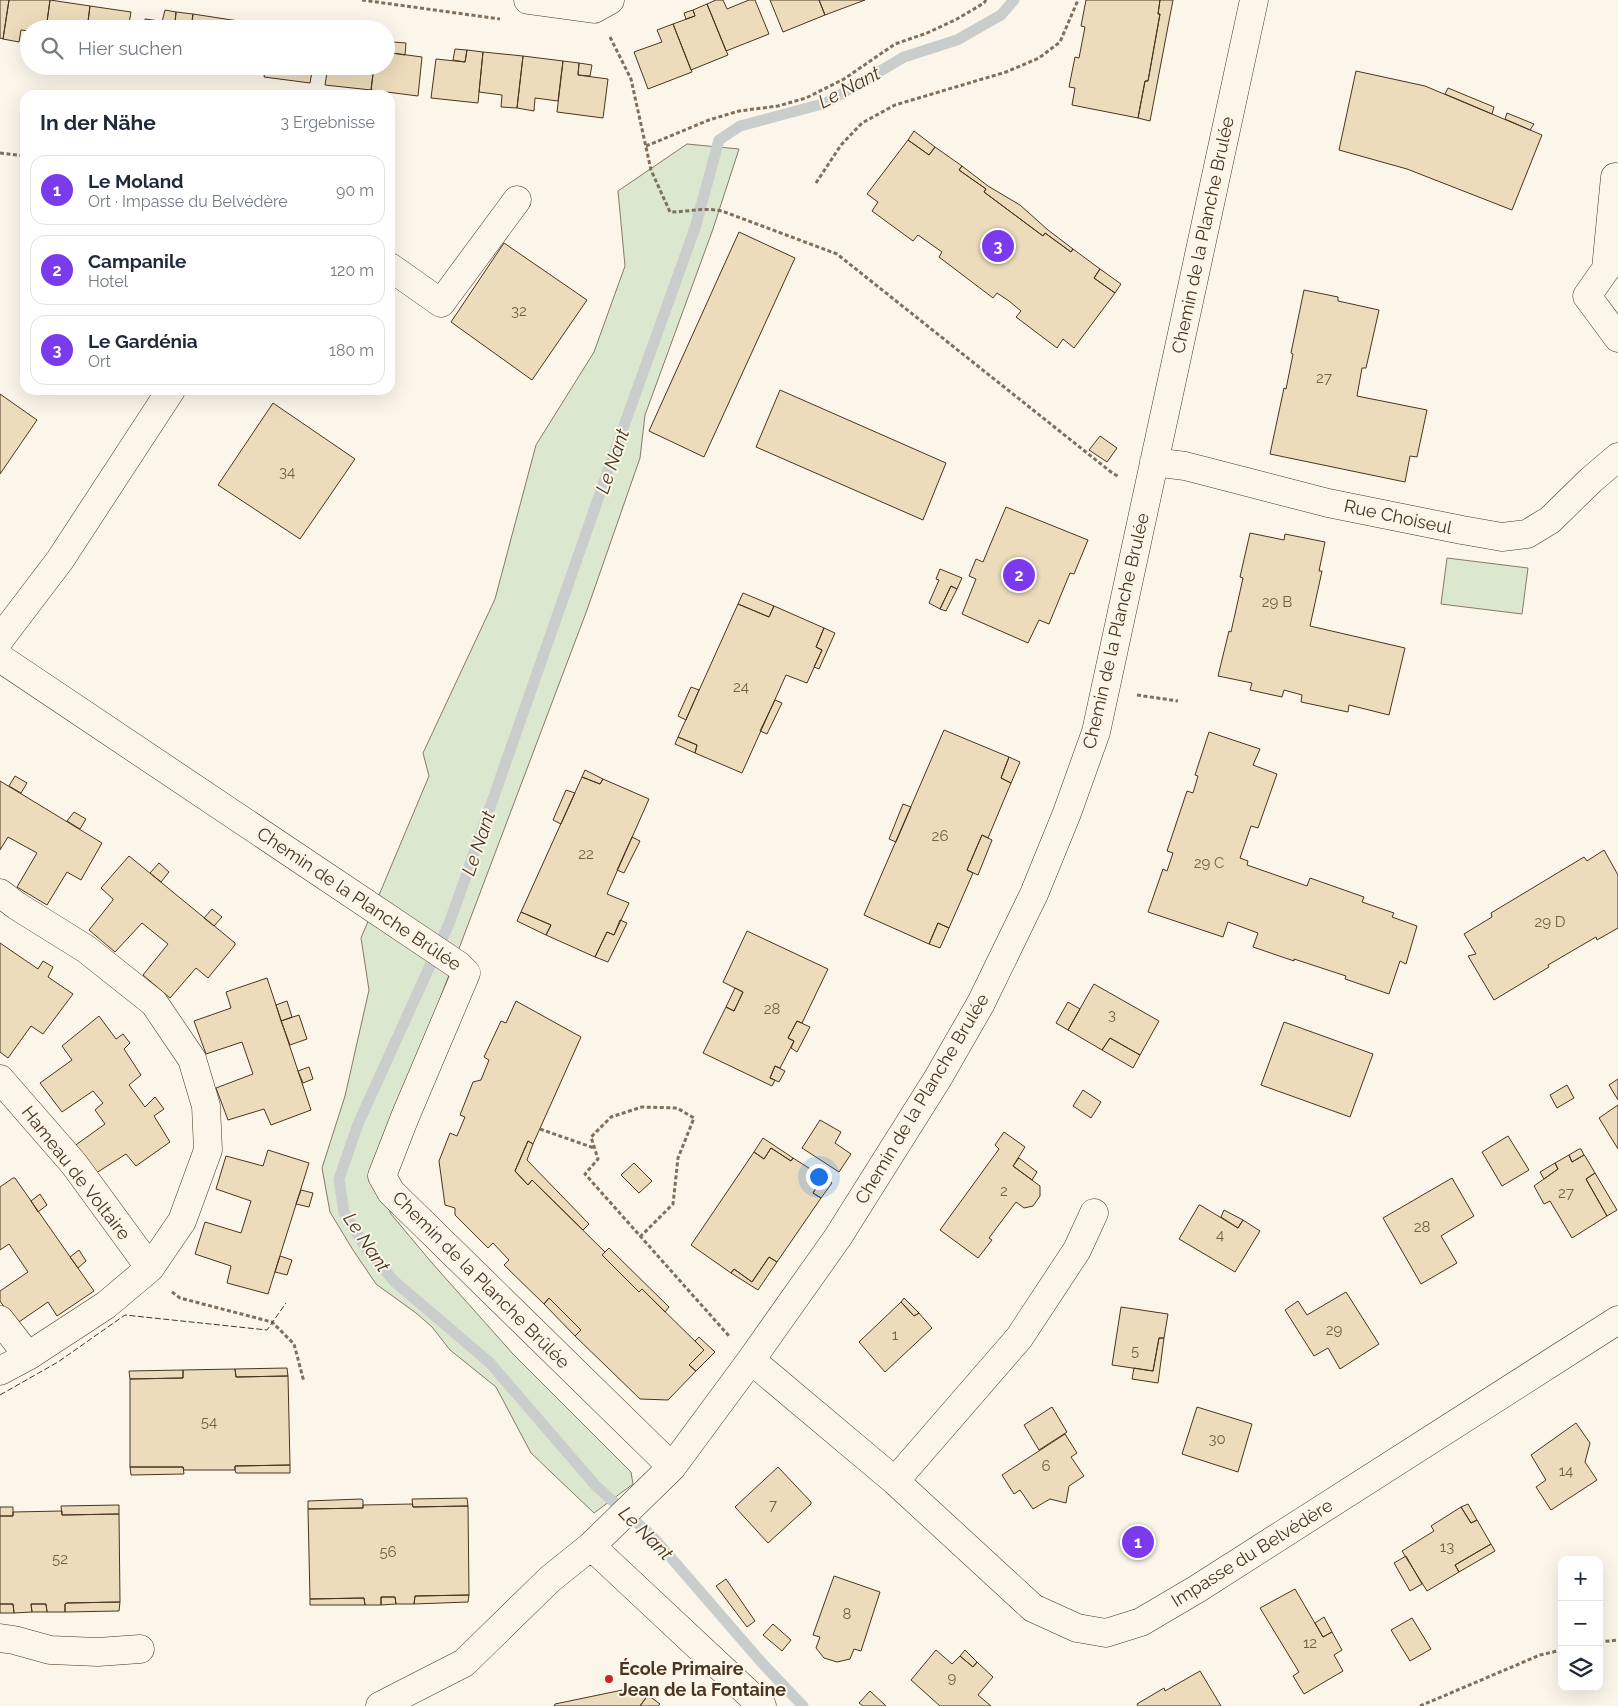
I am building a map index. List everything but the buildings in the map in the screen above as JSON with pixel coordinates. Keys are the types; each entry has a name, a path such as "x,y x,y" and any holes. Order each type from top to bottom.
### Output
{"street":[{"path":"528,0 602,4"},
{"name":"Chemin de la Planche Brulée","path":"380,1706 404,1700 464,1663 550,1579 600,1537 672,1467 838,1237 938,1078 981,1003 1034,894 1067,813 1096,732 1254,0"},
{"path":"1617,175 1614,266 1586,296 1618,337"},
{"path":"395,270 442,303 517,200"},
{"path":"0,639 60,560 169,395"},
{"name":"Rue Choiseul","path":"1154,462 1185,466 1328,502 1502,537 1527,534 1550,520 1618,457"},
{"name":"Chemin de la Planche Brûlée","path":"0,658 458,965 466,973 382,1176 391,1192 672,1467"},
{"path":"0,893 17,906 86,949 154,1003 192,1059 206,1106 208,1150 182,1221 150,1268 106,1305 28,1356 0,1371"},
{"name":"Hameau de Voltaire","path":"0,1079 74,1164 150,1268"},
{"path":"895,1481 1019,1338 1077,1250 1094,1213"},
{"path":"0,1320 28,1356"},
{"name":"Impasse du Belvédère","path":"751,1360 895,1481 1033,1608 1077,1628 1106,1633 1141,1622 1197,1589 1618,1320"},
{"path":"600,1537 762,1706"},
{"path":"0,1638 50,1650 98,1652 140,1650"}],"path":[{"path":"646,146 709,120 739,111 778,106 806,98 844,79 895,44 926,33 958,18 986,0"},
{"path":"816,182 841,145 862,123 895,105 1006,72 1039,58 1060,42 1078,0"},
{"path":"602,4 631,79 650,170 670,212 708,208 722,211 837,254 1110,472 1148,493"},
{"path":"0,153 20,155"},
{"path":"1104,694 1145,696 1178,701"},
{"path":"640,1237 673,1204 678,1158 694,1118 677,1108 642,1106 611,1117 592,1137 598,1160 585,1174 640,1237 751,1360"},
{"path":"540,1129 594,1148"},
{"path":"150,1268 158,1282 180,1298 272,1322 294,1344 304,1382"},
{"path":"1603,1642 1618,1640"},
{"path":"1420,1706 1540,1655 1558,1651"}],"green space":[{"path":"687,144 739,149 713,229 645,415 640,458 587,610 373,1176 391,1214 432,1263 513,1354 631,1472 633,1484 594,1513 531,1453 496,1387 450,1350 432,1327 416,1313 376,1284 330,1212 322,1168 345,1096 369,990 361,938 429,776 423,753 495,599 536,445 594,352 625,266 618,191"},
{"path":"1447,558 1528,568 1522,614 1441,604"}],"waterway":[{"name":"Le Nant","path":"803,1706 762,1663 653,1537 596,1486 490,1363 394,1281 368,1251 344,1213 339,1179 358,1124 448,926 459,896 695,228 719,140 740,126 826,103 904,57 957,40 1001,15 1014,0"}],"fence":[{"path":"0,1395 58,1362 125,1315 267,1330 286,1303"}],"place":[{"name":"Le Gardénia","path":"998,246"},
{"name":"Campanile","path":"1019,575"},
{"name":"Le Moland","path":"1138,1542"},
{"name":"École Primaire Jean de la Fontaine","path":"609,1679"}]}
